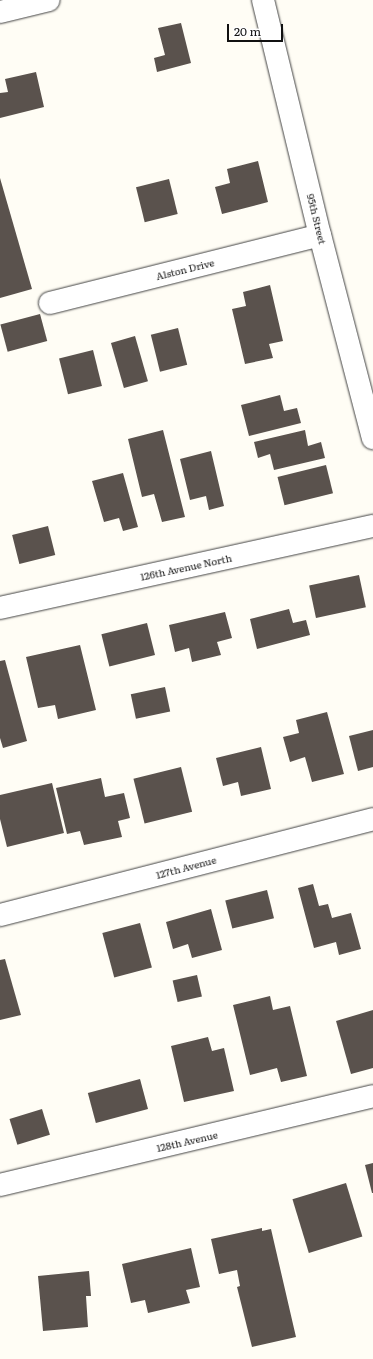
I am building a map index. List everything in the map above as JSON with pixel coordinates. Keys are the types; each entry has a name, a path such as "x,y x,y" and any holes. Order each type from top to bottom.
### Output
{"street":[{"path":"0,12 49,0"},
{"name":"95th Street","path":"263,0 320,235 373,438"},
{"name":"Alston Drive","path":"50,303 320,235"},
{"name":"126th Avenue North","path":"0,608 373,526"},
{"name":"127th Avenue","path":"0,915 373,819"},
{"name":"128th Avenue","path":"0,1185 373,1096"}],"building":[{"path":"181,23 191,63 157,72 154,58 165,55 158,28"},
{"path":"36,72 44,107 0,118 0,93 8,92 5,79"},
{"path":"258,161 268,202 222,214 215,187 230,183 227,169"},
{"path":"0,178 32,289 0,298"},
{"path":"169,179 178,214 145,222 136,187"},
{"path":"270,285 283,341 269,344 273,358 245,364 232,309 246,306 243,292"},
{"path":"40,314 47,341 8,352 0,325"},
{"path":"178,328 187,365 160,372 151,335"},
{"path":"135,336 148,381 124,388 111,343"},
{"path":"93,350 102,386 68,394 59,358"},
{"path":"280,395 284,411 297,408 301,423 249,436 241,405"},
{"path":"163,430 185,517 162,522 154,494 142,497 128,439"},
{"path":"305,430 308,446 321,442 325,458 274,470 270,454 258,458 254,442"},
{"path":"211,451 224,506 209,510 206,496 190,500 180,459"},
{"path":"326,465 333,493 285,505 277,477"},
{"path":"123,473 138,527 123,531 119,518 104,522 92,481"},
{"path":"48,526 55,555 19,564 12,535"},
{"path":"359,575 366,607 316,618 309,586"},
{"path":"289,609 293,623 306,620 310,635 257,649 250,619"},
{"path":"225,612 232,638 217,642 221,655 192,662 189,648 175,652 169,625"},
{"path":"147,623 155,655 109,666 101,634"},
{"path":"80,645 96,710 58,719 55,705 38,708 26,657"},
{"path":"5,660 27,741 3,748 0,738 0,661"},
{"path":"165,687 170,711 136,719 131,694"},
{"path":"327,712 344,774 312,782 305,757 290,762 283,737 299,733 296,720"},
{"path":"373,730 373,767 358,771 349,736"},
{"path":"261,747 271,789 241,796 238,782 223,786 216,758"},
{"path":"181,767 192,812 145,823 133,779"},
{"path":"101,778 105,797 124,793 130,818 118,821 122,837 84,845 80,831 67,834 56,788"},
{"path":"52,783 64,833 7,847 0,819 0,795"},
{"path":"313,884 319,906 328,904 332,918 351,913 361,949 339,955 336,942 314,948 298,888"},
{"path":"267,890 274,918 232,929 225,900"},
{"path":"211,909 222,950 192,958 188,944 173,949 166,922"},
{"path":"140,923 152,967 114,978 102,933"},
{"path":"5,959 21,1015 0,1020 0,960"},
{"path":"197,975 202,996 178,1002 173,981"},
{"path":"270,996 273,1010 290,1006 307,1076 281,1082 277,1068 250,1075 233,1005"},
{"path":"373,1010 373,1068 351,1074 336,1021"},
{"path":"208,1037 212,1051 224,1048 234,1091 184,1102 171,1046"},
{"path":"140,1079 148,1109 96,1123 88,1093"},
{"path":"42,1109 50,1135 17,1145 9,1119"},
{"path":"373,1163 373,1193 372,1193 365,1165"},
{"path":"346,1183 362,1237 309,1253 292,1199"},
{"path":"262,1228 262,1231 271,1229 296,1337 252,1347 237,1287 240,1286 237,1270 219,1274 211,1239"},
{"path":"191,1248 200,1287 186,1290 190,1303 148,1313 145,1300 131,1303 122,1264"},
{"path":"89,1271 91,1296 86,1296 88,1327 43,1331 38,1276"}]}
